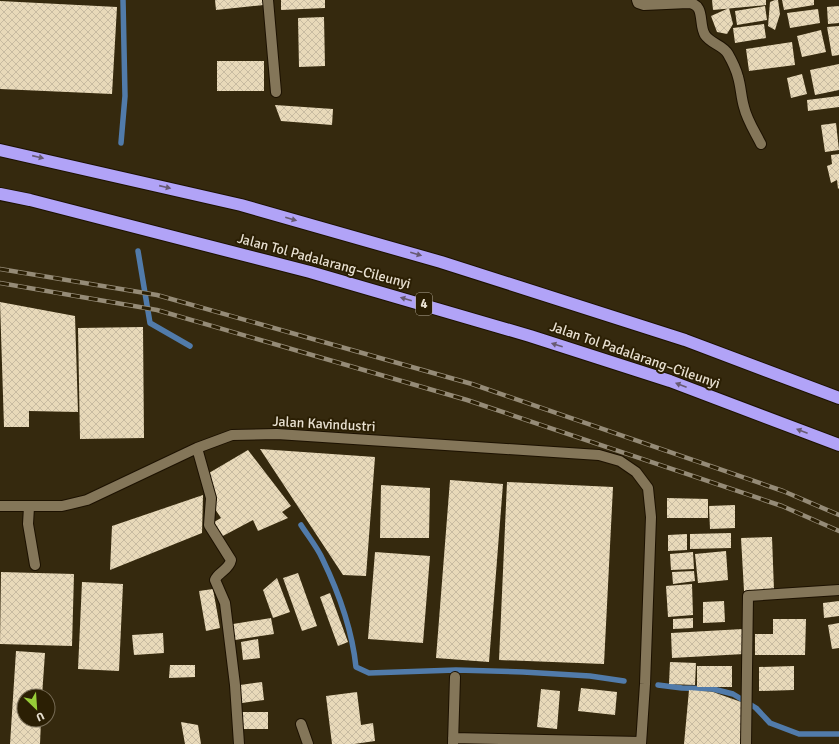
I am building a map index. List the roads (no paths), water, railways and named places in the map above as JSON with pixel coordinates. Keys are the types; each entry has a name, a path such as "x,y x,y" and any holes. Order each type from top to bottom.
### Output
{"highway":[{"name":"Jalan Tol Padalarang–Cileunyi","path":"0,150 241,205 441,262 685,340 839,398"},
{"name":"Jalan Tol Padalarang–Cileunyi","path":"0,194 30,200 310,272 471,318 670,381 839,445"}],"street":[{"path":"268,0 276,92"},
{"path":"637,0 644,5 688,3 698,7 704,34 710,40 724,48 728,54 738,76 744,108 761,144"},
{"name":"Jalan Kavindustri","path":"0,506 62,506 87,500 197,448 232,435 277,434 599,455 620,461 636,472 648,488 651,517 641,743"},
{"path":"197,448 211,498 209,525 231,560 229,566 216,576 215,580 225,603 235,685 239,744"},
{"path":"28,507 28,524 35,565"},
{"path":"746,744 748,596 839,590"},
{"path":"455,677 453,741 641,743"},
{"path":"301,724 308,744"}],"waterway":[{"path":"121,143 125,96 123,0"},
{"path":"138,251 150,323 190,346"},
{"path":"301,525 320,554 339,598 348,625 356,667 369,673 456,670 523,672 590,676 624,681"},
{"path":"658,685 682,688 713,689 733,694 756,708 770,723 799,734 839,734"}],"railway":[{"path":"0,269 157,295 472,384 783,491 839,515"},
{"path":"0,283 157,310 467,400 782,506 839,531"}]}
